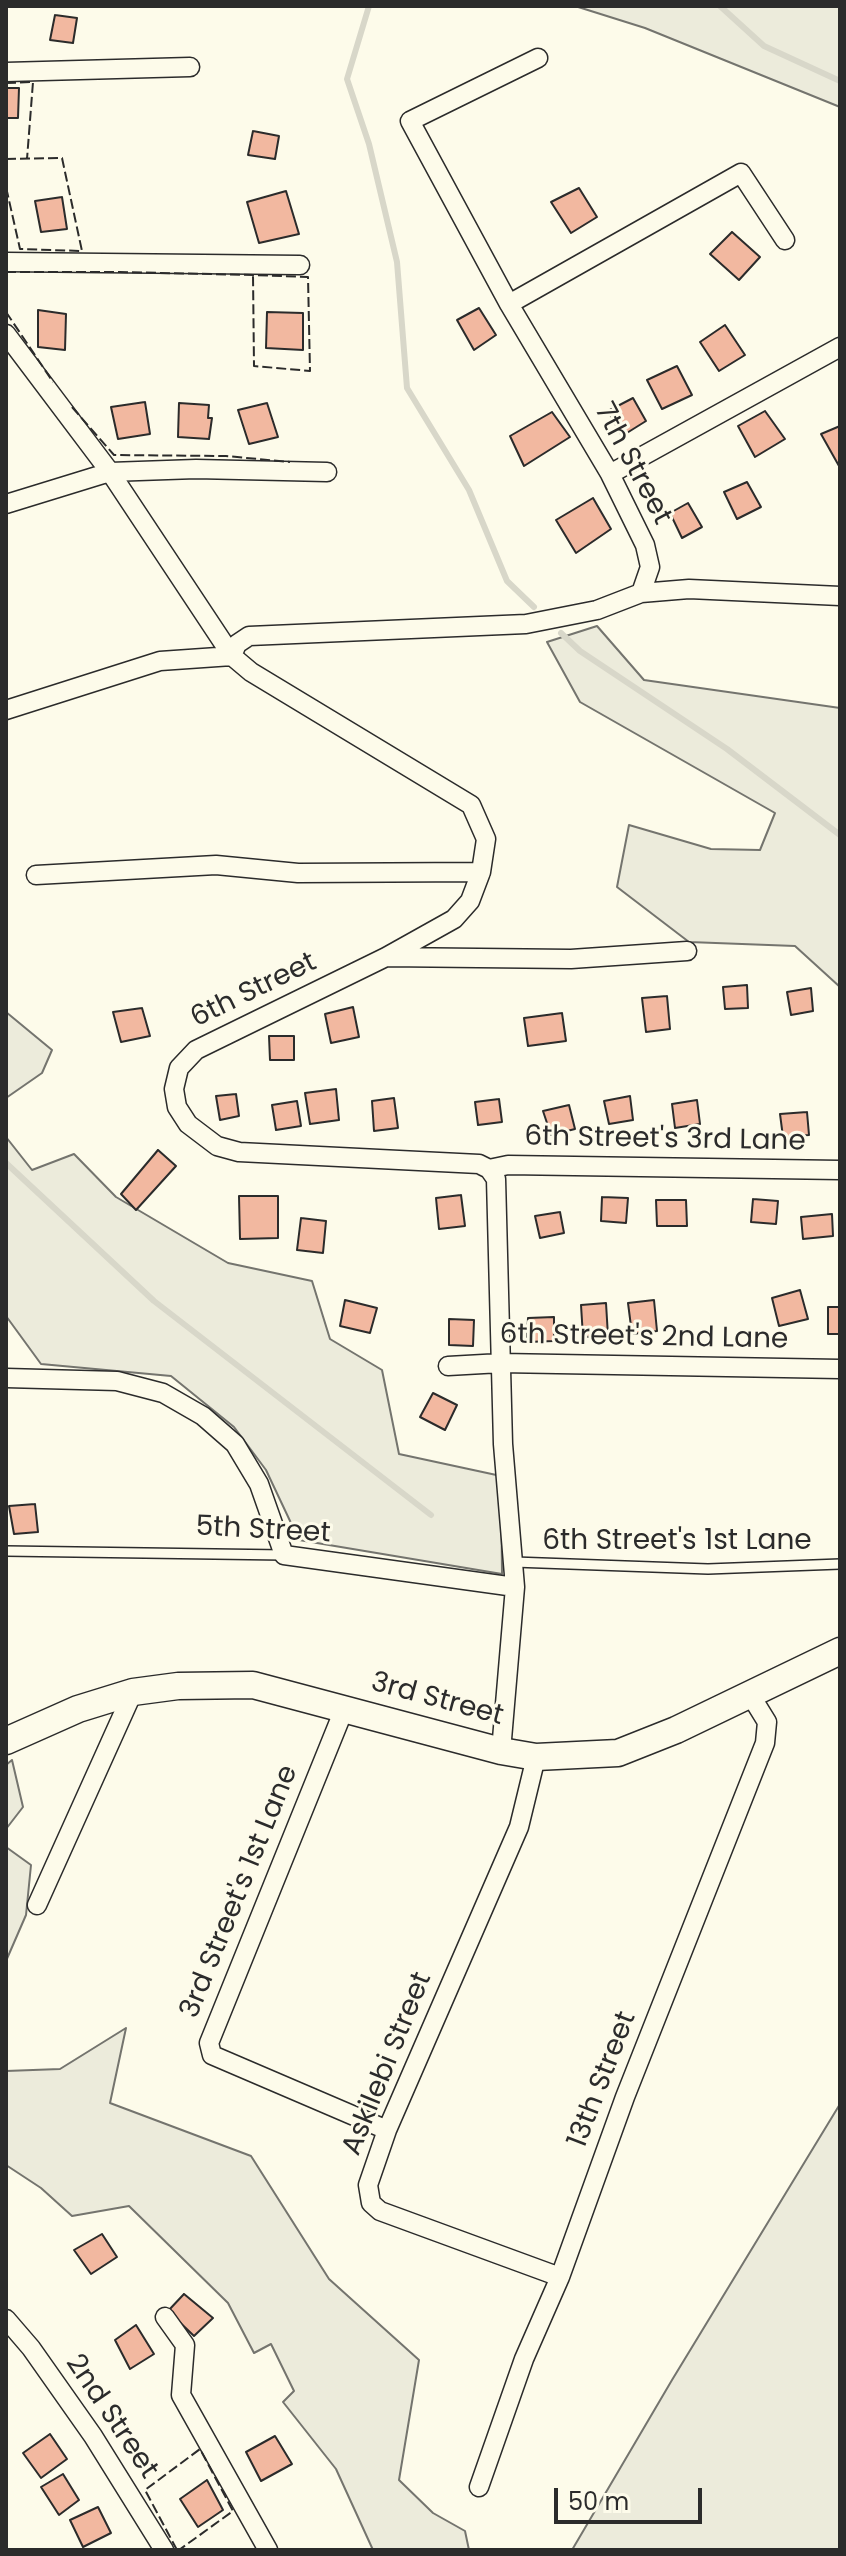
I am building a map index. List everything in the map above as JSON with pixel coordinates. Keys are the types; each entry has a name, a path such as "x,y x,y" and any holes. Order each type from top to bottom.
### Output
{"street":[{"name":"7th Street","path":"538,58 410,121 509,304 610,474 645,545 650,567 641,593"},
{"path":"6,72 190,67"},
{"path":"509,304 741,173 785,240"},
{"path":"6,262 300,265"},
{"name":"6th Street","path":"6,334 110,472 232,656 251,672 471,805 486,839 481,872 470,901 454,919 386,957 196,1050 179,1068 174,1089 177,1107 202,1138 239,1152 479,1164 489,1169"},
{"path":"610,474 840,347"},
{"path":"6,504 110,472 196,469 327,472"},
{"path":"6,710 160,661 232,656 237,644 249,636 526,624 597,610 641,593 689,589 840,596"},
{"path":"36,875 216,865 298,873 481,872"},
{"path":"386,957 571,959 687,951"},
{"name":"6th Street's 3rd Lane","path":"489,1169 508,1165 840,1170"},
{"path":"489,1169 496,1179 497,1192 503,1444 515,1587 501,1751"},
{"name":"6th Street's 2nd Lane","path":"448,1366 501,1363 840,1369"},
{"path":"6,1378 117,1381 163,1393 203,1416 235,1444 259,1484 284,1555"},
{"name":"5th Street","path":"284,1555 515,1587"},
{"name":"3rd Street","path":"6,1741 78,1709 133,1692 178,1686 253,1685 345,1707 501,1751 536,1757 618,1753 751,1696 840,1651"},
{"path":"37,1905 133,1692"},
{"name":"13th Street","path":"479,2487 524,2359 560,2277 625,2097 765,1743 767,1722 751,1696"},
{"name":"3rd Street's 1st Lane","path":"345,1707 209,2043 212,2055 387,2130"},
{"name":"Askilebi Street","path":"536,1757 519,1827 387,2130 368,2185 371,2203 380,2211 560,2277"},
{"path":"165,2317 185,2345 181,2395 268,2550"},
{"name":"2nd Street","path":"6,2319 31,2348 93,2436 164,2550"}],"lane":[{"name":"5th Street","path":"6,1551 284,1555"},
{"name":"6th Street's 1st Lane","path":"514,1562 708,1569 840,1564"}],"shaded area":[{"path":"575,6 840,6 840,107 645,28"},
{"path":"597,626 644,680 840,708 840,987 795,946 689,942 617,887 629,825 711,849 760,850 775,813 580,702 547,642"},
{"path":"6,1012 52,1050 42,1073 6,1098"},
{"path":"6,1137 32,1170 74,1154 116,1197 228,1263 312,1281 330,1339 382,1370 399,1454 501,1476 502,1574 299,1540 266,1470 234,1427 171,1376 41,1364 6,1316"},
{"path":"12,1760 23,1807 6,1829 6,1765"},
{"path":"6,1847 31,1865 26,1915 6,1961"},
{"path":"126,2028 110,2103 251,2156 329,2279 419,2360 399,2480 433,2513 465,2531 469,2550 373,2550 336,2469 283,2402 294,2391 271,2344 254,2353 228,2303 129,2206 72,2216 41,2188 6,2165 6,2071 60,2069"},
{"path":"840,2104 840,2550 572,2550 672,2380"}],"building":[{"path":"55,15 77,18 73,43 50,40"},
{"path":"6,88 19,88 18,118 6,118"},
{"path":"253,131 279,136 275,159 248,155"},
{"path":"579,188 597,217 571,233 551,202"},
{"path":"286,191 299,234 259,243 247,202"},
{"path":"62,197 67,229 41,232 35,201"},
{"path":"732,232 760,257 739,280 710,254"},
{"path":"479,308 496,335 474,350 457,320"},
{"path":"38,310 66,314 65,350 38,347"},
{"path":"267,312 303,313 303,350 266,348"},
{"path":"725,325 745,355 719,371 700,342"},
{"path":"677,366 692,395 662,409 647,380"},
{"path":"633,398 646,421 622,436 608,411"},
{"path":"145,402 150,434 118,439 111,407"},
{"path":"179,403 209,405 208,418 212,418 209,439 178,437"},
{"path":"267,403 278,437 249,444 238,410"},
{"path":"765,411 785,439 755,457 738,426"},
{"path":"552,412 570,437 524,466 510,436"},
{"path":"840,426 840,466 839,466 821,434"},
{"path":"747,482 761,507 737,519 724,492"},
{"path":"593,498 611,529 576,553 556,520"},
{"path":"688,503 702,527 682,538 670,513"},
{"path":"747,985 748,1008 725,1009 723,987"},
{"path":"811,988 813,1011 791,1015 787,992"},
{"path":"667,996 670,1029 646,1032 642,998"},
{"path":"353,1007 359,1037 331,1043 325,1014"},
{"path":"142,1008 150,1036 121,1042 113,1012"},
{"path":"562,1013 566,1041 528,1046 524,1018"},
{"path":"269,1036 294,1036 294,1060 270,1060"},
{"path":"336,1089 339,1120 310,1124 305,1093"},
{"path":"236,1094 239,1116 220,1120 216,1096"},
{"path":"630,1096 633,1120 609,1124 604,1101"},
{"path":"394,1098 398,1128 374,1131 372,1101"},
{"path":"499,1099 502,1122 478,1125 475,1102"},
{"path":"697,1100 700,1124 675,1128 672,1104"},
{"path":"297,1101 301,1126 276,1130 272,1105"},
{"path":"569,1105 575,1129 551,1135 543,1111"},
{"path":"807,1112 809,1135 783,1137 780,1114"},
{"path":"158,1150 176,1166 136,1210 121,1194"},
{"path":"461,1195 465,1226 439,1229 436,1198"},
{"path":"239,1196 278,1196 278,1238 240,1239"},
{"path":"602,1197 628,1198 626,1223 601,1221"},
{"path":"753,1199 778,1201 776,1224 751,1222"},
{"path":"656,1200 686,1200 687,1226 657,1226"},
{"path":"560,1212 564,1233 540,1238 535,1216"},
{"path":"832,1214 833,1236 803,1239 801,1217"},
{"path":"301,1218 326,1221 323,1253 297,1250"},
{"path":"800,1290 808,1319 779,1326 772,1298"},
{"path":"345,1300 377,1308 370,1333 340,1326"},
{"path":"654,1300 657,1331 632,1334 628,1303"},
{"path":"606,1303 608,1336 583,1337 581,1305"},
{"path":"828,1307 840,1307 840,1334 828,1334"},
{"path":"554,1317 554,1341 527,1342 528,1318"},
{"path":"449,1319 474,1320 473,1346 449,1345"},
{"path":"433,1393 457,1405 445,1430 420,1417"},
{"path":"35,1504 38,1532 14,1534 9,1506"},
{"path":"102,2234 117,2257 91,2274 74,2250"},
{"path":"184,2294 213,2318 194,2336 168,2311"},
{"path":"136,2325 154,2354 130,2369 115,2340"},
{"path":"50,2434 67,2459 41,2478 23,2453"},
{"path":"275,2436 292,2464 261,2481 246,2452"},
{"path":"63,2474 79,2500 59,2515 41,2487"},
{"path":"207,2480 223,2510 198,2527 180,2499"},
{"path":"98,2507 111,2533 83,2547 70,2520"}],"waterway":[{"path":"369,6 347,79 369,144 397,262 407,388 469,490 507,581 534,607"},
{"path":"720,6 764,46 840,81"},
{"path":"561,633 580,651 727,749 840,835"},
{"path":"6,1163 154,1301 431,1515"}],"fence":[{"path":"6,83 33,82 27,159"},
{"path":"6,159 62,158 82,251 20,249 6,187"},
{"path":"6,272 120,272 253,275 308,277 310,371 254,366 253,275"},
{"path":"6,312 53,382"},
{"path":"72,407 114,455 226,456 290,462"},
{"path":"177,2550 145,2490 200,2449 233,2511 179,2550"}]}
